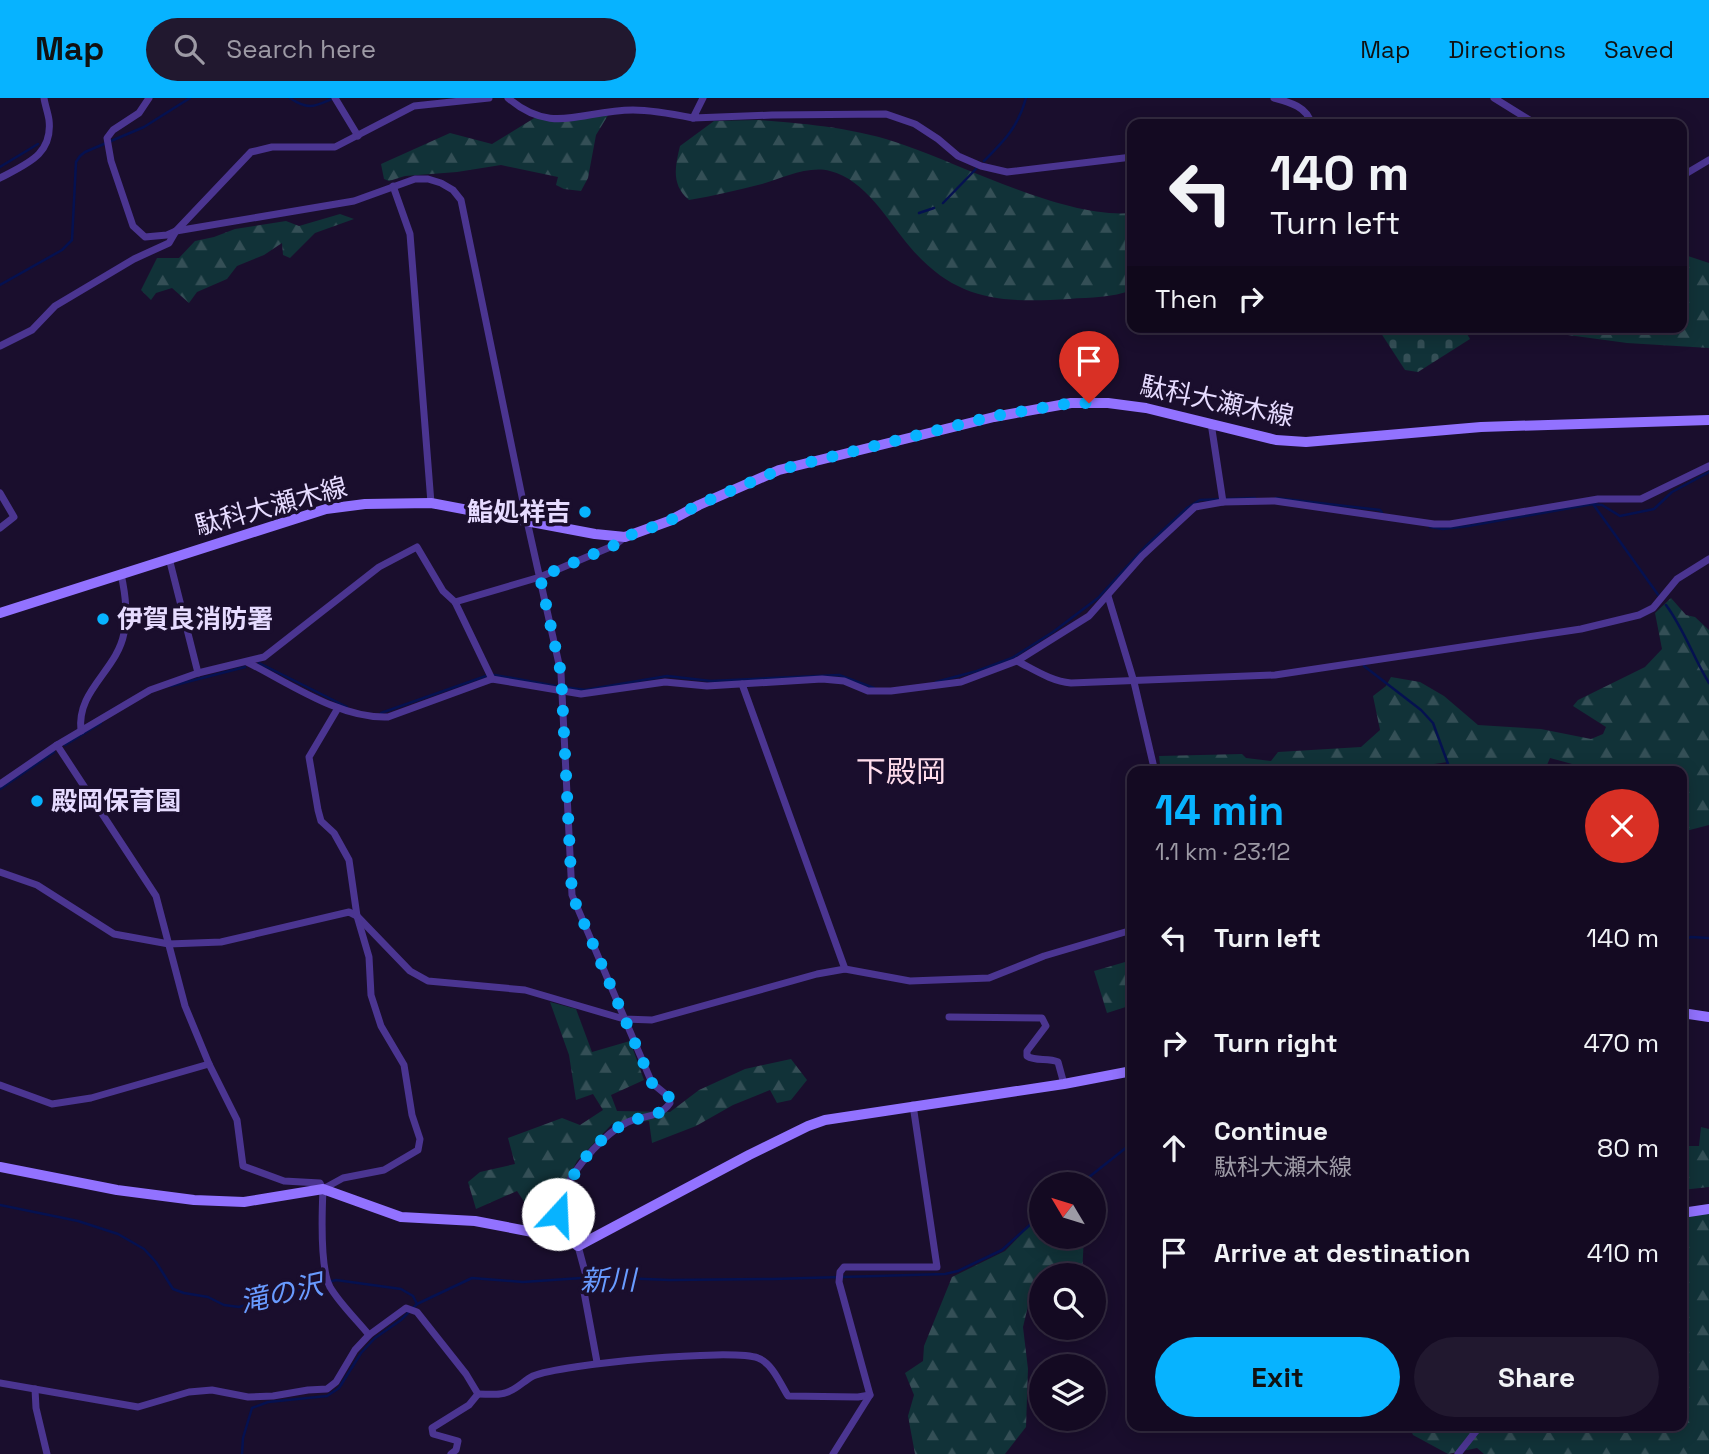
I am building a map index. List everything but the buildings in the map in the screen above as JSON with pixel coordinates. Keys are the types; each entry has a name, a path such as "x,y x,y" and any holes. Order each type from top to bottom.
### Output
{"main road":[{"name":"駄科大瀬木線","path":"0,613 339,506 431,503 595,534 625,537 669,521 698,505 779,470 994,416 1071,403 1108,403 1146,408 1276,440 1306,442 1481,427 1709,420"},
{"path":"1687,1014 1709,1017"},
{"path":"0,1167 117,1190 194,1200 244,1202 323,1189 401,1217 475,1221 574,1242 748,1155 825,1120 1127,1072"},
{"path":"1687,1212 1709,1209"}],"street":[{"path":"0,178 33,160 46,147 49,120 44,98"},
{"path":"149,98 139,113 113,130 107,138 136,231 145,237 153,238 176,231 354,201 415,179 441,183 453,190 461,200 561,673 572,895 652,1083 669,1097 670,1103 658,1114 627,1122 607,1135 587,1157 563,1195 558,1214 574,1242 588,1279 584,1292 597,1362"},
{"path":"0,346 32,330 55,306 134,259 169,243 176,231 251,152 272,147 335,147 414,106 489,98"},
{"path":"508,98 536,117 553,120 633,110 664,112 693,118 886,114 915,124 958,156 981,166 1007,172 1127,159"},
{"path":"693,118 703,98"},
{"path":"1274,98 1302,109 1310,119"},
{"path":"1494,98 1528,119"},
{"path":"336,100 358,136"},
{"path":"1687,173 1709,160"},
{"path":"393,186 410,234 431,503"},
{"path":"1211,423 1223,502"},
{"path":"247,662 338,708 362,717 388,717 490,677 581,694 665,682 708,686 822,679 844,681 868,691 901,690 961,682 1017,661 1089,616 1142,556 1195,507 1223,502 1275,501 1450,524 1598,499 1641,499 1709,466"},
{"path":"0,493 14,517 0,528"},
{"path":"455,602 540,577 615,545 625,537"},
{"path":"0,784 57,745 150,690 198,673 264,657 379,567 417,547 443,591 455,602 490,677"},
{"path":"169,558 198,673"},
{"path":"1017,661 1060,682 1134,682 1208,676 1275,675 1581,629 1639,615 1660,603 1677,579 1709,559"},
{"path":"81,730 80,717 85,699 110,665 124,634 121,574"},
{"path":"1108,596 1134,682 1154,766"},
{"path":"742,684 845,969"},
{"path":"323,1189 343,1178 384,1170 418,1150 420,1139 412,1115 404,1065 381,1026 372,995 369,957 357,916 349,860 334,833 321,821 309,757 338,708"},
{"path":"57,745 156,896 186,1006 209,1064 237,1120 243,1166 284,1181 320,1183 323,1189 323,1231 330,1286 369,1335"},
{"path":"0,872 37,885 114,934 169,944 221,942 349,912 357,916 410,971 428,981 525,990 624,1019 652,1020 817,974 845,969 910,981 989,978 1044,956 1127,931"},
{"path":"949,1017 1042,1018 1046,1026 1027,1051 1027,1056 1058,1062 1064,1084"},
{"path":"0,1084 52,1104 91,1098 209,1064"},
{"path":"833,1454 870,1395 839,1282 840,1272 844,1267 937,1267 913,1105"},
{"path":"0,1383 138,1407 189,1392 212,1390 248,1397 327,1389 336,1382 355,1350 369,1335 406,1308 415,1312 466,1374 478,1394"},
{"path":"478,1394 497,1395 510,1392 533,1376 597,1362 748,1356 760,1358 771,1367 788,1395 870,1395"},
{"path":"35,1389 36,1408 47,1454"},
{"path":"451,1454 459,1445 458,1441 433,1434 432,1428 469,1405 478,1394"},
{"path":"1458,1454 1476,1431"}],"green space":[{"path":"610,112 596,135 588,178 581,191 556,185 558,177 501,165 405,176 389,181 384,179 381,164 450,133 492,144 536,117 553,120"},
{"path":"758,120 814,125 868,134 1048,200 1106,213 1127,213 1127,291 1101,297 1022,300 981,295 963,288 927,265 865,192 843,176 830,171 805,171 726,193 689,200 677,182 676,168 680,146 714,121"},
{"path":"340,214 354,219 315,233 290,258 283,255 282,243 264,255 237,266 227,279 197,292 189,303 172,288 156,293 151,300 141,290 157,258 179,258 195,241 235,229 286,221 299,226"},
{"path":"1687,256 1709,263 1709,348 1627,343 1553,333 1687,333"},
{"path":"1381,333 1466,333 1470,339 1418,372 1405,370"},
{"path":"1671,598 1686,615 1695,617 1709,630 1709,825 1687,831 1687,766 1577,766 1550,758 1547,766 1450,766 1448,762 1426,766 1160,765 1159,756 1242,754 1246,758 1271,761 1278,752 1361,747 1380,730 1373,696 1386,686 1391,677 1420,682 1444,696 1478,725 1541,729 1591,739 1603,734 1606,727 1573,706 1578,700 1645,667 1662,649 1655,613"},
{"path":"1127,961 1127,1007 1107,1013 1094,971"},
{"path":"550,1002 576,1009 592,1052 630,1041 644,1080 611,1095 617,1111 670,1112 699,1090 745,1069 791,1059 807,1080 791,1100 777,1103 770,1090 733,1105 696,1126 652,1143 649,1121 612,1124 577,1161 556,1202 531,1212 517,1191 476,1209 468,1182 480,1172 515,1164 508,1138 562,1118 580,1125 603,1110 593,1094 576,1100 569,1055"},
{"path":"1701,1127 1709,1129 1709,1187 1687,1189 1687,1144 1699,1146"},
{"path":"1709,1209 1709,1454 1484,1454 1477,1448 1448,1454 1413,1435 1411,1431 1687,1431 1687,1212"},
{"path":"1029,1226 1029,1250 1083,1250 1083,1263 1029,1263 1029,1302 1023,1327 1028,1369 1026,1427 1005,1454 915,1454 908,1416 914,1395 905,1373 923,1361 924,1346 952,1277 1005,1251"}],"waterway":[{"path":"0,285 62,250 72,240 76,162 80,156 144,127 190,98"},
{"path":"290,98 307,106 334,98"},
{"path":"984,161 1010,132 1026,98"},
{"path":"0,167 38,144"},
{"path":"943,203 976,169"},
{"path":"919,213 934,208"},
{"path":"1430,527 1443,529 1468,526 1593,504 1602,505 1620,516 1654,509 1672,492 1709,472"},
{"path":"936,682 1012,658 1053,632 1098,598 1145,547 1187,508 1200,500 1255,498"},
{"path":"1276,498 1380,510 1382,513"},
{"path":"1593,504 1659,596"},
{"path":"1666,605 1709,683"},
{"path":"259,663 347,707"},
{"path":"1364,666 1421,710 1433,723 1449,766"},
{"path":"171,686 245,667"},
{"path":"381,713 486,676 495,675 556,686"},
{"path":"563,687 585,690 667,676 711,681 839,675 874,688"},
{"path":"65,745 101,723"},
{"path":"0,789 54,752"},
{"name":"新川","path":"1687,938 1709,938"},
{"name":"新川","path":"1095,1172 1127,1147"},
{"name":"滝の沢","path":"0,1205 78,1221 118,1234 144,1249 173,1289 208,1297 224,1305 239,1307 336,1280 401,1289 413,1296 417,1304"},
{"name":"新川","path":"242,1454 243,1438 252,1408 268,1402 327,1396 339,1388 361,1353 375,1338 401,1320 417,1304 472,1278 523,1282 596,1277 670,1280 945,1274 958,1271 1002,1250 1029,1226"}],"place":[{"name":"鮨処祥吉","path":"585,512"},
{"name":"伊賀良消防署","path":"103,619"},
{"name":"殿岡保育園","path":"37,801"}],"district":[{"name":"下殿岡","path":"901,772"}],"route":[{"path":"558,1214 563,1195 577,1170 607,1135 627,1122 658,1114 670,1103 669,1097 652,1083 572,895 561,673 540,577 779,470 994,416 1071,403 1089,403"}]}
